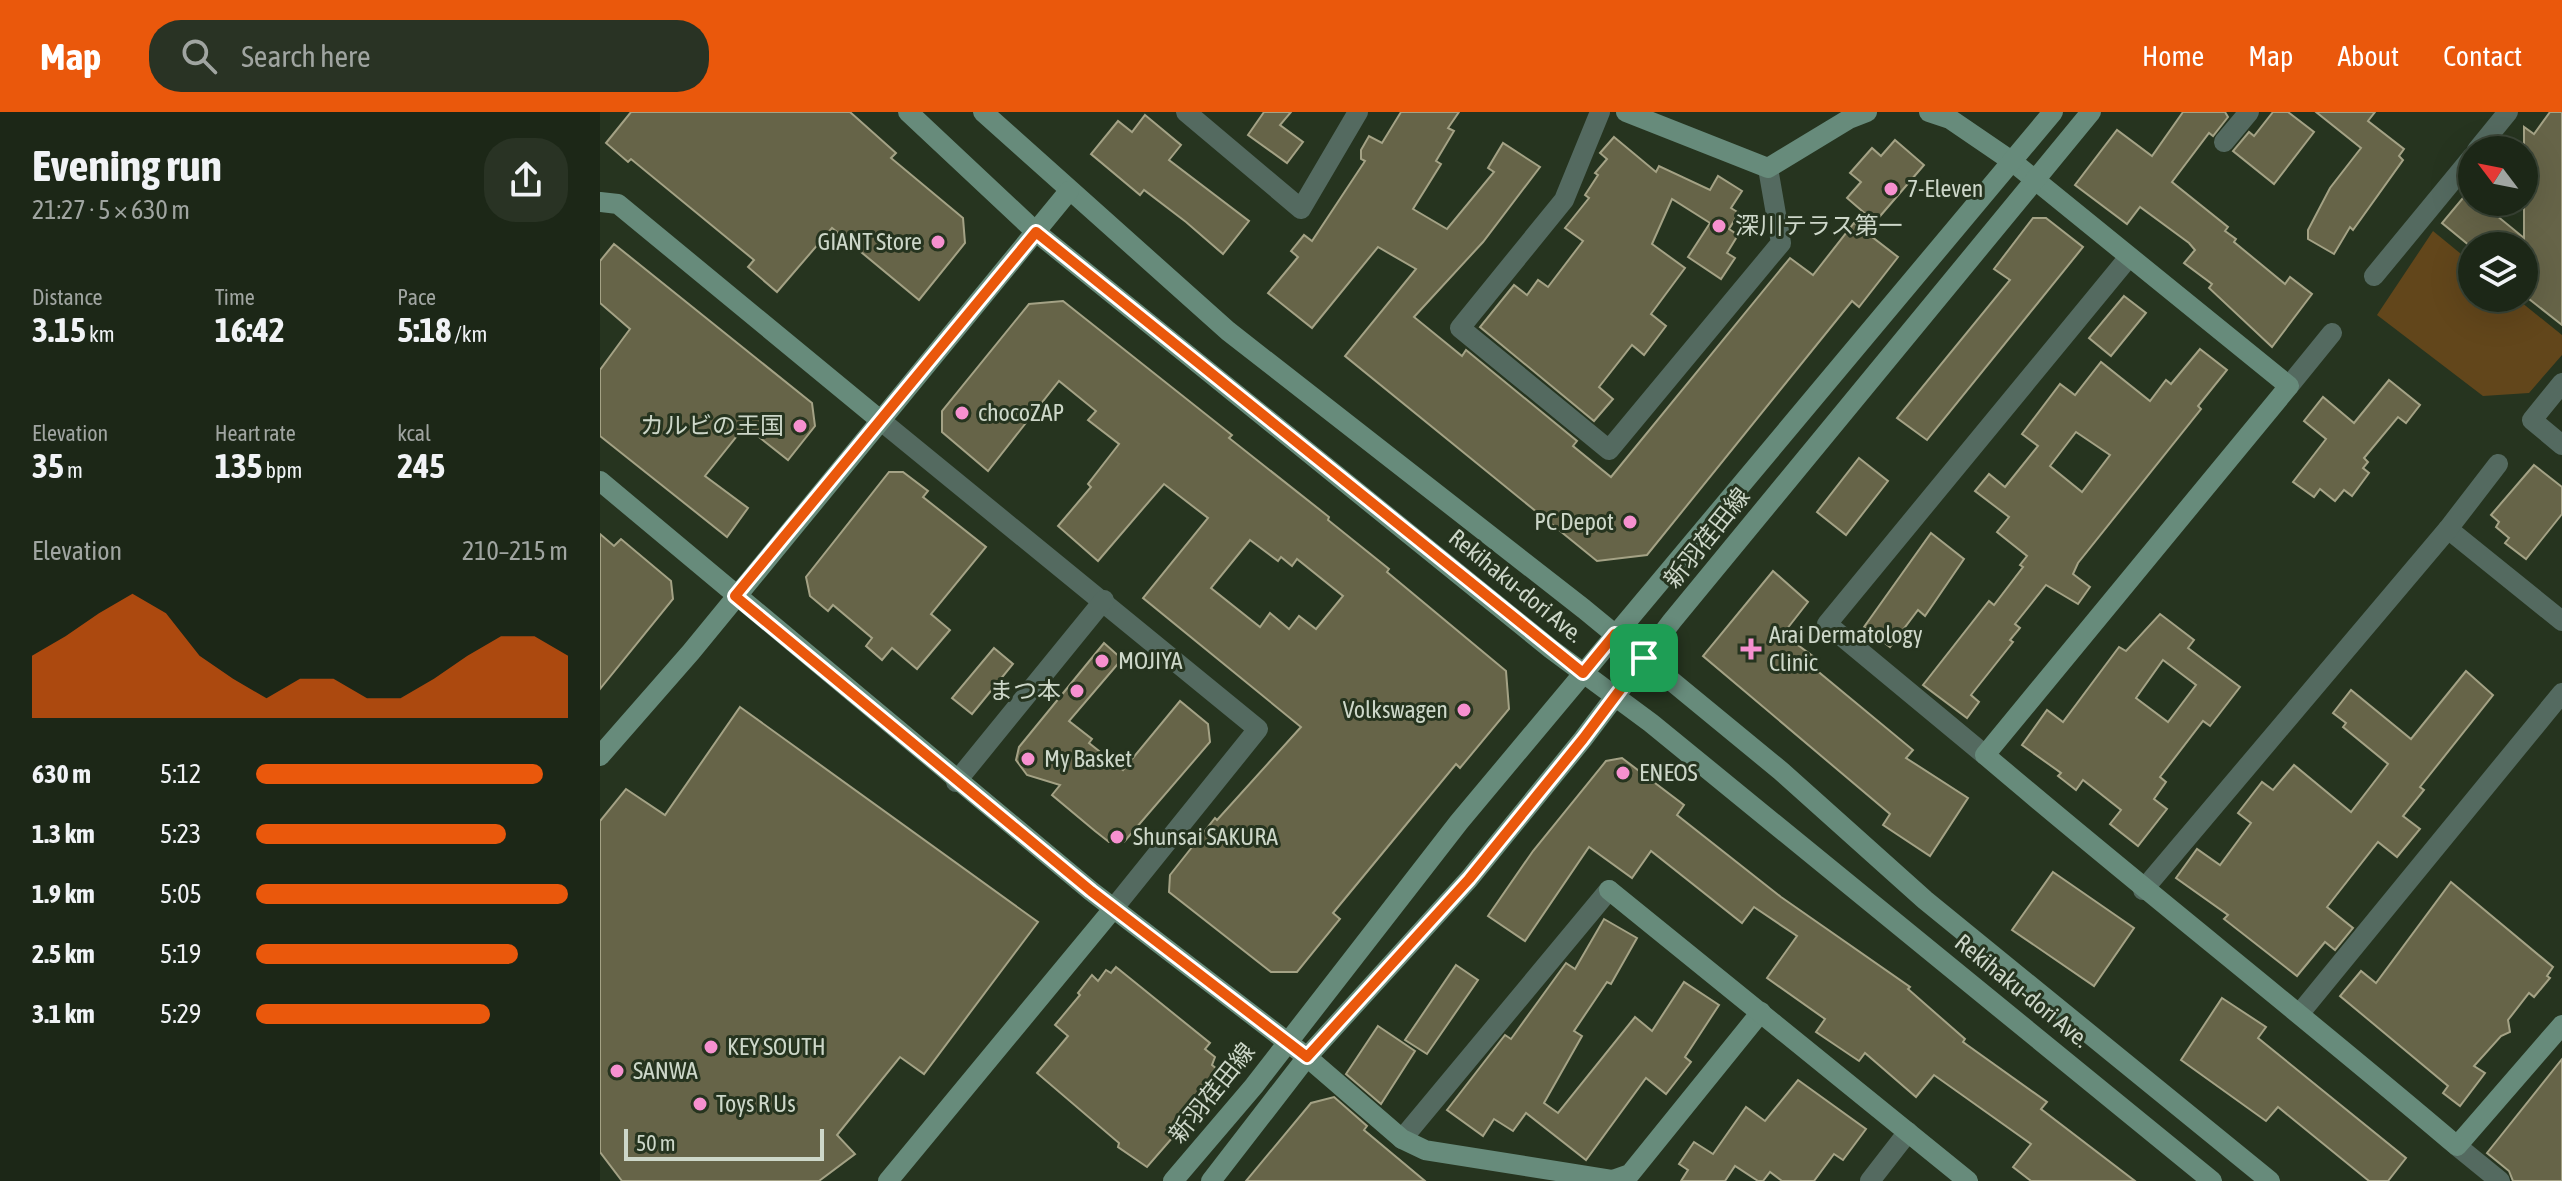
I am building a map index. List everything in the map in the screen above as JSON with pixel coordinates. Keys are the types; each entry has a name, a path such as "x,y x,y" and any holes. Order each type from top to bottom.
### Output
{"street":[{"name":"Rekihaku-dori Ave.","path":"908,112 1036,232 2212,1181"},
{"name":"Rekihaku-dori Ave.","path":"983,112 1228,331 1615,634 1781,771 1925,900 2270,1181"},
{"path":"1186,112 1301,209 1358,112"},
{"path":"1600,112 1564,200 1460,328 1609,450 1781,243 1768,168"},
{"path":"1626,112 1768,168"},
{"path":"1768,168 1867,112"},
{"path":"1929,112 1950,119 2013,162 2289,386"},
{"name":"新羽荏田線","path":"1173,1181 1254,1086 1286,1041 1615,634 2053,112"},
{"name":"新羽荏田線","path":"1211,1181 1307,1057 1469,879 1644,658 2091,112"},
{"path":"2224,142 2249,112"},
{"path":"2488,136 2508,112"},
{"path":"2374,276 2458,174"},
{"path":"600,756 1069,191"},
{"path":"600,202 618,204 1258,729 888,1181"},
{"path":"2129,257 1827,624 2143,890 2300,1013 2500,1181"},
{"path":"1985,755 2332,333"},
{"path":"2562,383 2532,420 2562,445"},
{"path":"2143,890 2448,529 2498,464"},
{"path":"600,481 956,782 1113,909 1307,1057 1402,1139 1425,1150 1613,1180 1630,1174 1761,1012"},
{"path":"2448,529 2562,621"},
{"path":"956,782 1104,600"},
{"path":"2300,1013 2562,693"},
{"path":"1402,1139 1609,890 1968,1181"},
{"path":"2457,1146 2562,1025"},
{"path":"1870,1181 1908,1132"}],"shaded area":[{"path":"2433,231 2458,252 2458,312 2533,312 2562,335 2562,355 2529,393 2483,396 2377,315"}],"building":[{"path":"631,112 850,112 896,153 891,158 963,218 965,243 919,300 832,228 777,292 748,267 754,260 631,159 628,162 606,143"},
{"path":"1264,112 1291,112 1280,125 1303,142 1287,163 1248,135"},
{"path":"1401,112 1459,112 1448,128 1454,131 1436,161 1441,164 1413,209 1447,229 1494,172 1488,168 1503,143 1540,167 1483,242 1414,317 1462,356 1466,350 1577,441 1573,446 1611,477 1790,258 1813,275 1854,223 1898,257 1859,307 1852,301 1647,555 1597,561 1345,356 1416,269 1378,247 1312,328 1268,293 1298,257 1291,251 1304,235 1312,241 1365,161 1361,159 1361,150 1369,136 1382,143"},
{"path":"2183,112 2225,112 2228,117 2213,136 2209,133 2172,182 2228,227 2225,231 2236,239 2234,242 2285,284 2290,277 2312,294 2272,347 2209,288 2212,284 2184,263 2195,250 2189,243 2140,207 2127,224 2075,185 2117,130 2152,156"},
{"path":"2273,112 2288,112 2314,132 2274,184 2233,151 2249,132 2254,136"},
{"path":"2316,112 2375,112 2368,121 2404,149 2399,156 2403,160 2353,230 2350,227 2334,254 2308,239 2308,230 2330,188 2361,148"},
{"path":"2550,112 2562,112 2562,325 2538,306 2538,232 2524,232 2524,216 2538,216 2538,136 2524,136 2524,127 2534,134"},
{"path":"1145,115 1181,145 1169,160 1249,221 1223,254 1144,190 1140,195 1091,154 1118,121 1132,132"},
{"path":"1614,137 1656,172 1659,166 1710,190 1718,176 1742,191 1731,208 1739,213 1729,229 1738,235 1727,253 1735,258 1721,279 1688,257 1710,223 1672,199 1652,244 1685,268 1651,314 1666,326 1644,355 1632,345 1599,387 1613,399 1594,421 1480,327 1514,285 1527,295 1538,280 1548,287 1583,241 1565,228 1589,198 1585,195 1598,175 1595,173 1607,159 1600,153"},
{"path":"1895,140 1924,165 1875,222 1847,198 1861,182 1850,173 1872,148 1881,156"},
{"path":"2458,204 2458,216 2497,216 2517,232 2458,232 2458,236 2442,223"},
{"path":"2033,218 2046,218 2083,247 1927,440 1897,418 2010,280 1994,269"},
{"path":"614,244 812,403 815,426 788,460 745,426 705,476 748,508 727,537 600,436 600,370 630,329 600,303 600,261"},
{"path":"2124,296 2146,313 2111,356 2089,338"},
{"path":"1063,301 1232,435 1229,438 1329,517 1328,520 1389,569 1387,572 1506,671 1509,709 1460,768 1456,764 1333,913 1340,919 1297,972 1271,972 1169,892 1170,875 1215,818 1217,820 1301,727 1143,598 1208,518 1164,484 1098,561 1058,526 1091,487 1088,484 1119,444 1088,420 1096,411 1059,381 988,471 942,432 942,411 1029,304","holes":["1250,540 1278,561 1281,557 1292,566 1297,559 1343,596 1316,629 1299,616 1289,629 1270,613 1260,627 1211,588"]},
{"path":"2200,349 2227,370 2198,406 2201,409 2078,563 2073,574 2090,587 2078,604 2046,585 2015,624 2020,628 2010,640 2013,642 1971,695 1979,702 1967,718 1923,685 1989,601 1994,605 2023,567 2020,565 2027,556 1997,532 2009,517 1975,491 1989,474 2005,487 2038,446 2022,434 2060,384 2075,395 2101,362 2150,401 2166,380 2171,384","holes":["2076,432 2110,455 2082,492 2050,466"]},
{"path":"2389,380 2420,405 2406,423 2398,417 2364,458 2368,462 2363,468 2369,473 2352,496 2344,490 2335,501 2320,489 2314,497 2293,482 2326,439 2304,421 2323,397 2354,423"},
{"path":"1859,458 1888,481 1846,535 1817,512"},
{"path":"2534,465 2562,487 2562,514 2526,559 2505,543 2509,538 2496,527 2499,522 2491,515"},
{"path":"889,472 903,472 928,491 923,497 986,547 931,614 950,630 917,669 892,648 882,660 866,646 872,638 833,605 828,611 810,596 806,577"},
{"path":"1931,533 1964,559 1925,616 1918,610 1890,647 1864,627"},
{"path":"600,534 614,546 621,539 671,581 673,599 600,689"},
{"path":"1773,571 1808,602 1783,634 1814,657 1809,664 1913,750 1906,758 1968,798 1930,856 1883,825 1890,814 1703,656"},
{"path":"2160,614 2194,640 2188,648 2240,687 2210,726 2203,721 2160,777 2166,782 2154,799 2167,809 2138,846 2110,824 2121,810 2083,780 2076,790 2058,776 2061,773 2022,745 2047,710 2063,722 2119,647 2126,651","holes":["2163,660 2196,685 2168,722 2136,698"]},
{"path":"1104,643 1122,659 1069,721 1092,739 1089,743 1123,770 1180,701 1208,724 1210,742 1124,842 1109,842 1052,795 1060,785 1027,775 1016,760 1019,747"},
{"path":"994,648 1013,664 972,714 952,698"},
{"path":"2466,671 2493,695 2420,787 2424,790 2403,816 2420,829 2397,857 2378,842 2327,907 2353,928 2335,950 2325,942 2297,976 2224,919 2228,915 2176,878 2197,849 2220,865 2251,823 2238,813 2262,782 2273,790 2294,765 2351,812 2388,764 2343,727 2346,723 2333,713 2351,690 2411,739"},
{"path":"740,707 1038,922 924,1074 900,1057 837,1135 855,1154 819,1181 622,1181 600,1152 600,821 626,789 665,815"},
{"path":"1622,758 1684,805 1677,815 1781,897 1910,987 1908,989 1965,1039 1963,1042 2047,1102 2041,1109 2135,1181 2031,1181 2013,1167 2031,1144 1934,1075 1916,1097 1865,1053 1859,1061 1816,1032 1825,1019 1767,978 1797,936 1754,907 1742,923 1651,851 1632,878 1589,847 1525,941 1488,916 1533,851 1606,761"},
{"path":"2053,872 2134,928 2094,986 2012,930"},
{"path":"2451,882 2553,967 2547,976 2550,978 2534,997 2529,993 2508,1020 2510,1032 2501,1036 2474,1066 2485,1073 2460,1106 2443,1093 2448,1086 2340,996 2361,971 2376,983"},
{"path":"1604,919 1637,938 1611,984 1607,982 1574,1031 1582,1036 1544,1103 1558,1113 1635,1017 1652,1031 1684,982 1719,1005 1685,1057 1691,1062 1666,1094 1646,1078 1586,1160 1526,1113 1513,1131 1494,1119 1483,1136 1447,1110 1505,1035 1511,1039 1566,963 1575,969"},
{"path":"1456,965 1478,980 1427,1054 1405,1040"},
{"path":"1116,967 1210,1043 1205,1049 1215,1057 1212,1065 1218,1070 1167,1131 1173,1137 1147,1167 1118,1147 1119,1143 1037,1073 1068,1036 1055,1025 1080,995 1078,993 1092,975 1098,981 1106,970 1111,973"},
{"path":"2222,998 2266,1027 2258,1038 2406,1158 2388,1181 2369,1181 2278,1107 2266,1121 2181,1060"},
{"path":"1378,1026 1415,1051 1381,1104 1346,1074"},
{"path":"2562,1059 2562,1181 2513,1181 2509,1171 2487,1153"},
{"path":"1798,1080 1866,1129 1843,1160 1834,1154 1814,1181 1782,1181 1770,1172 1763,1181 1758,1181 1735,1166 1725,1181 1681,1181 1688,1170 1679,1164 1694,1142 1713,1154 1746,1107 1765,1121"},
{"path":"1334,1097 1367,1126 1364,1130 1425,1181 1246,1181 1311,1103"}],"place":[{"name":"7-Eleven","path":"1891,189"},
{"name":"深川テラス第一","path":"1719,226"},
{"name":"GIANT Store","path":"938,242"},
{"name":"chocoZAP","path":"962,413"},
{"name":"カルビの王国","path":"800,426"},
{"name":"PC Depot","path":"1630,522"},
{"name":"Arai Dermatology Clinic","path":"1751,649"},
{"name":"MOJIYA","path":"1102,661"},
{"name":"まつ本","path":"1077,691"},
{"name":"Volkswagen","path":"1464,710"},
{"name":"My Basket","path":"1028,759"},
{"name":"ENEOS","path":"1623,773"},
{"name":"Shunsai SAKURA","path":"1117,837"},
{"name":"KEY SOUTH","path":"711,1047"},
{"name":"SANWA","path":"617,1071"},
{"name":"Toys R Us","path":"700,1104"}],"route":[{"path":"1036,232 1583,673 1615,634 1644,658 1583,739 1469,879 1307,1057 1113,909 735,596 1036,232"}]}
